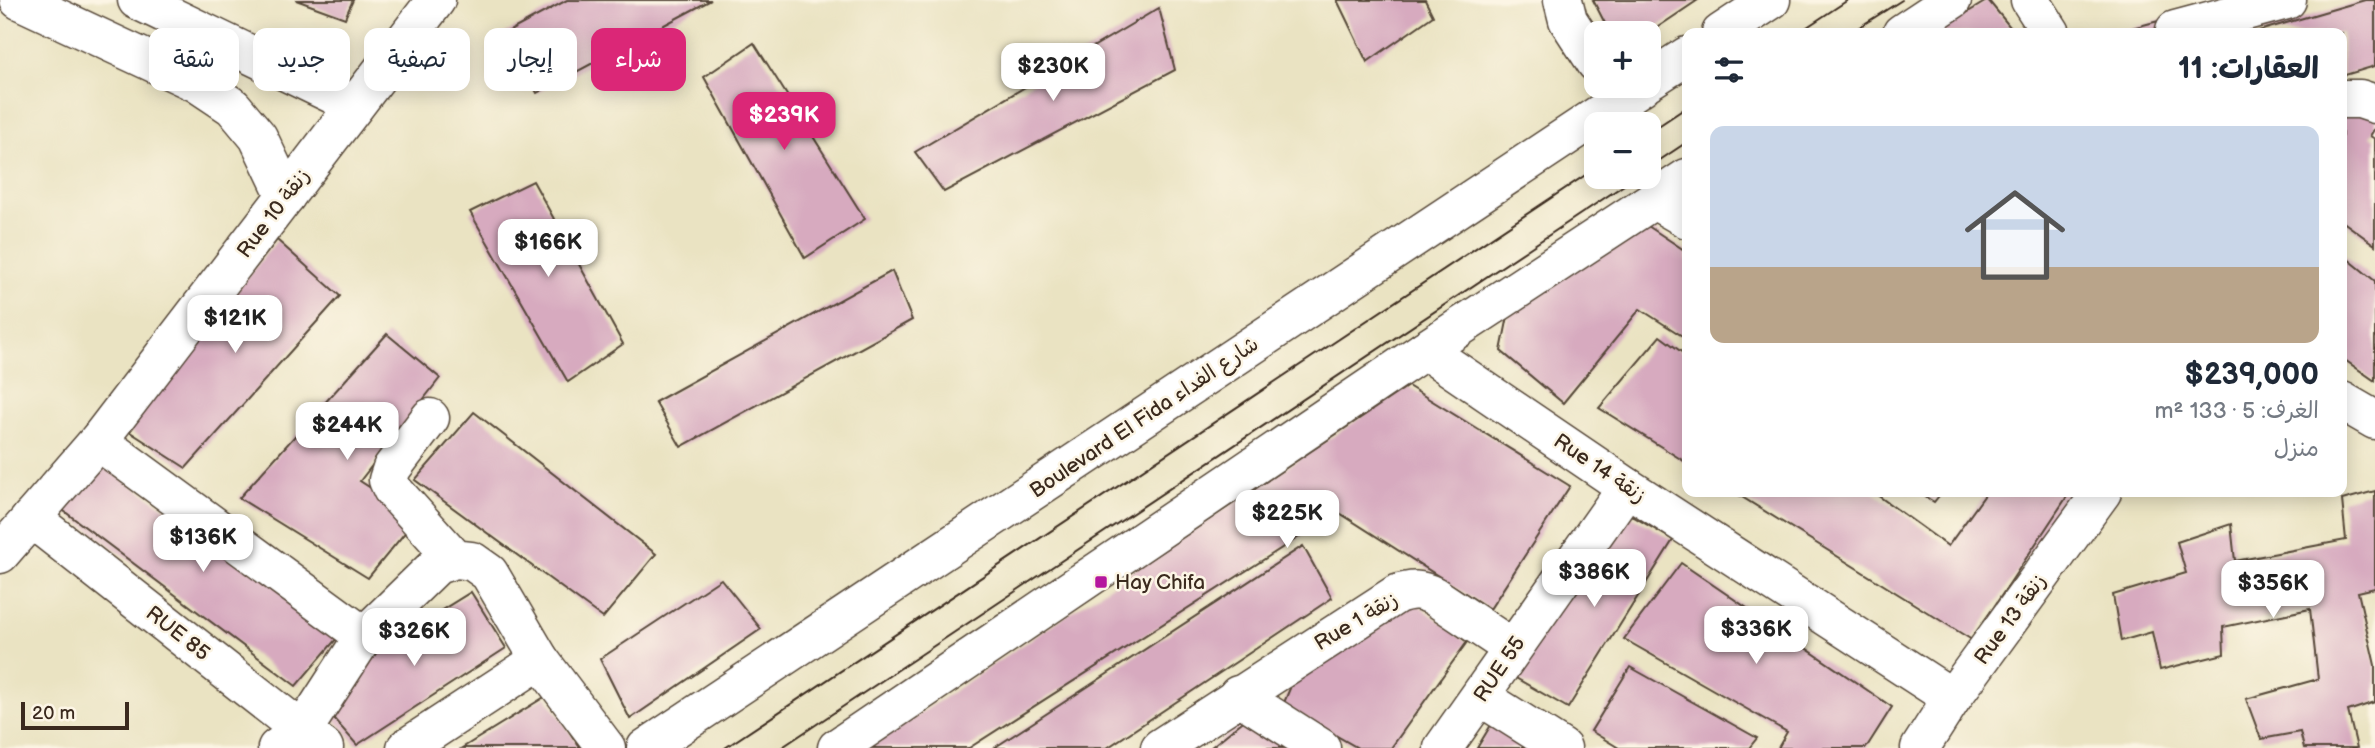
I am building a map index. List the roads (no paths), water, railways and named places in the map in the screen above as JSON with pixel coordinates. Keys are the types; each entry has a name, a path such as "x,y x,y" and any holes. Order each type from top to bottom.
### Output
{"street":[{"path":"19,0 197,83 233,107 258,137 286,196"},
{"path":"137,0 355,105"},
{"name":"Rue 10 زنقة","path":"0,554 98,441 436,0"},
{"path":"1563,0 1568,20 1584,45"},
{"path":"1729,28 1771,0"},
{"path":"1910,28 1952,0"},
{"path":"2031,0 2048,28"},
{"path":"2182,28 2287,0"},
{"name":"Boulevard El Fida شارع الفداء","path":"1661,71 1682,59"},
{"name":"Boulevard El Fida شارع الفداء","path":"646,748 1615,98"},
{"path":"2347,99 2360,99 2375,104"},
{"path":"837,748 1425,350 1682,181"},
{"path":"1654,200 1682,216"},
{"name":"Rue 14 زنقة","path":"1425,350 1627,487 1952,698"},
{"path":"2347,404 2375,420"},
{"path":"430,418 392,468 388,480 392,489 455,559"},
{"path":"98,441 364,636"},
{"name":"RUE 55","path":"1443,748 1627,487"},
{"name":"Rue 13 زنقة","path":"1920,748 1952,698 2098,497"},
{"name":"RUE 85","path":"31,518 301,742"},
{"path":"301,742 364,636 438,565 455,559 472,561 489,573 544,666 606,748"},
{"name":"Rue 1 زنقة","path":"1160,748 1397,594 1409,590 1421,590 1434,596 1512,648"},
{"path":"406,748 544,666"},
{"path":"431,748 544,666"},
{"path":"1238,695 1321,748"},
{"path":"1481,697 1562,748"}],"tram line":[{"path":"1806,28 1848,0"},
{"path":"1858,28 1902,0"},
{"path":"1661,124 1682,110"},
{"path":"1661,159 1682,145"},
{"path":"725,748 1584,176"},
{"path":"781,748 1618,189"}],"place":[{"name":"Hay Chifa","path":"1101,582"}]}
